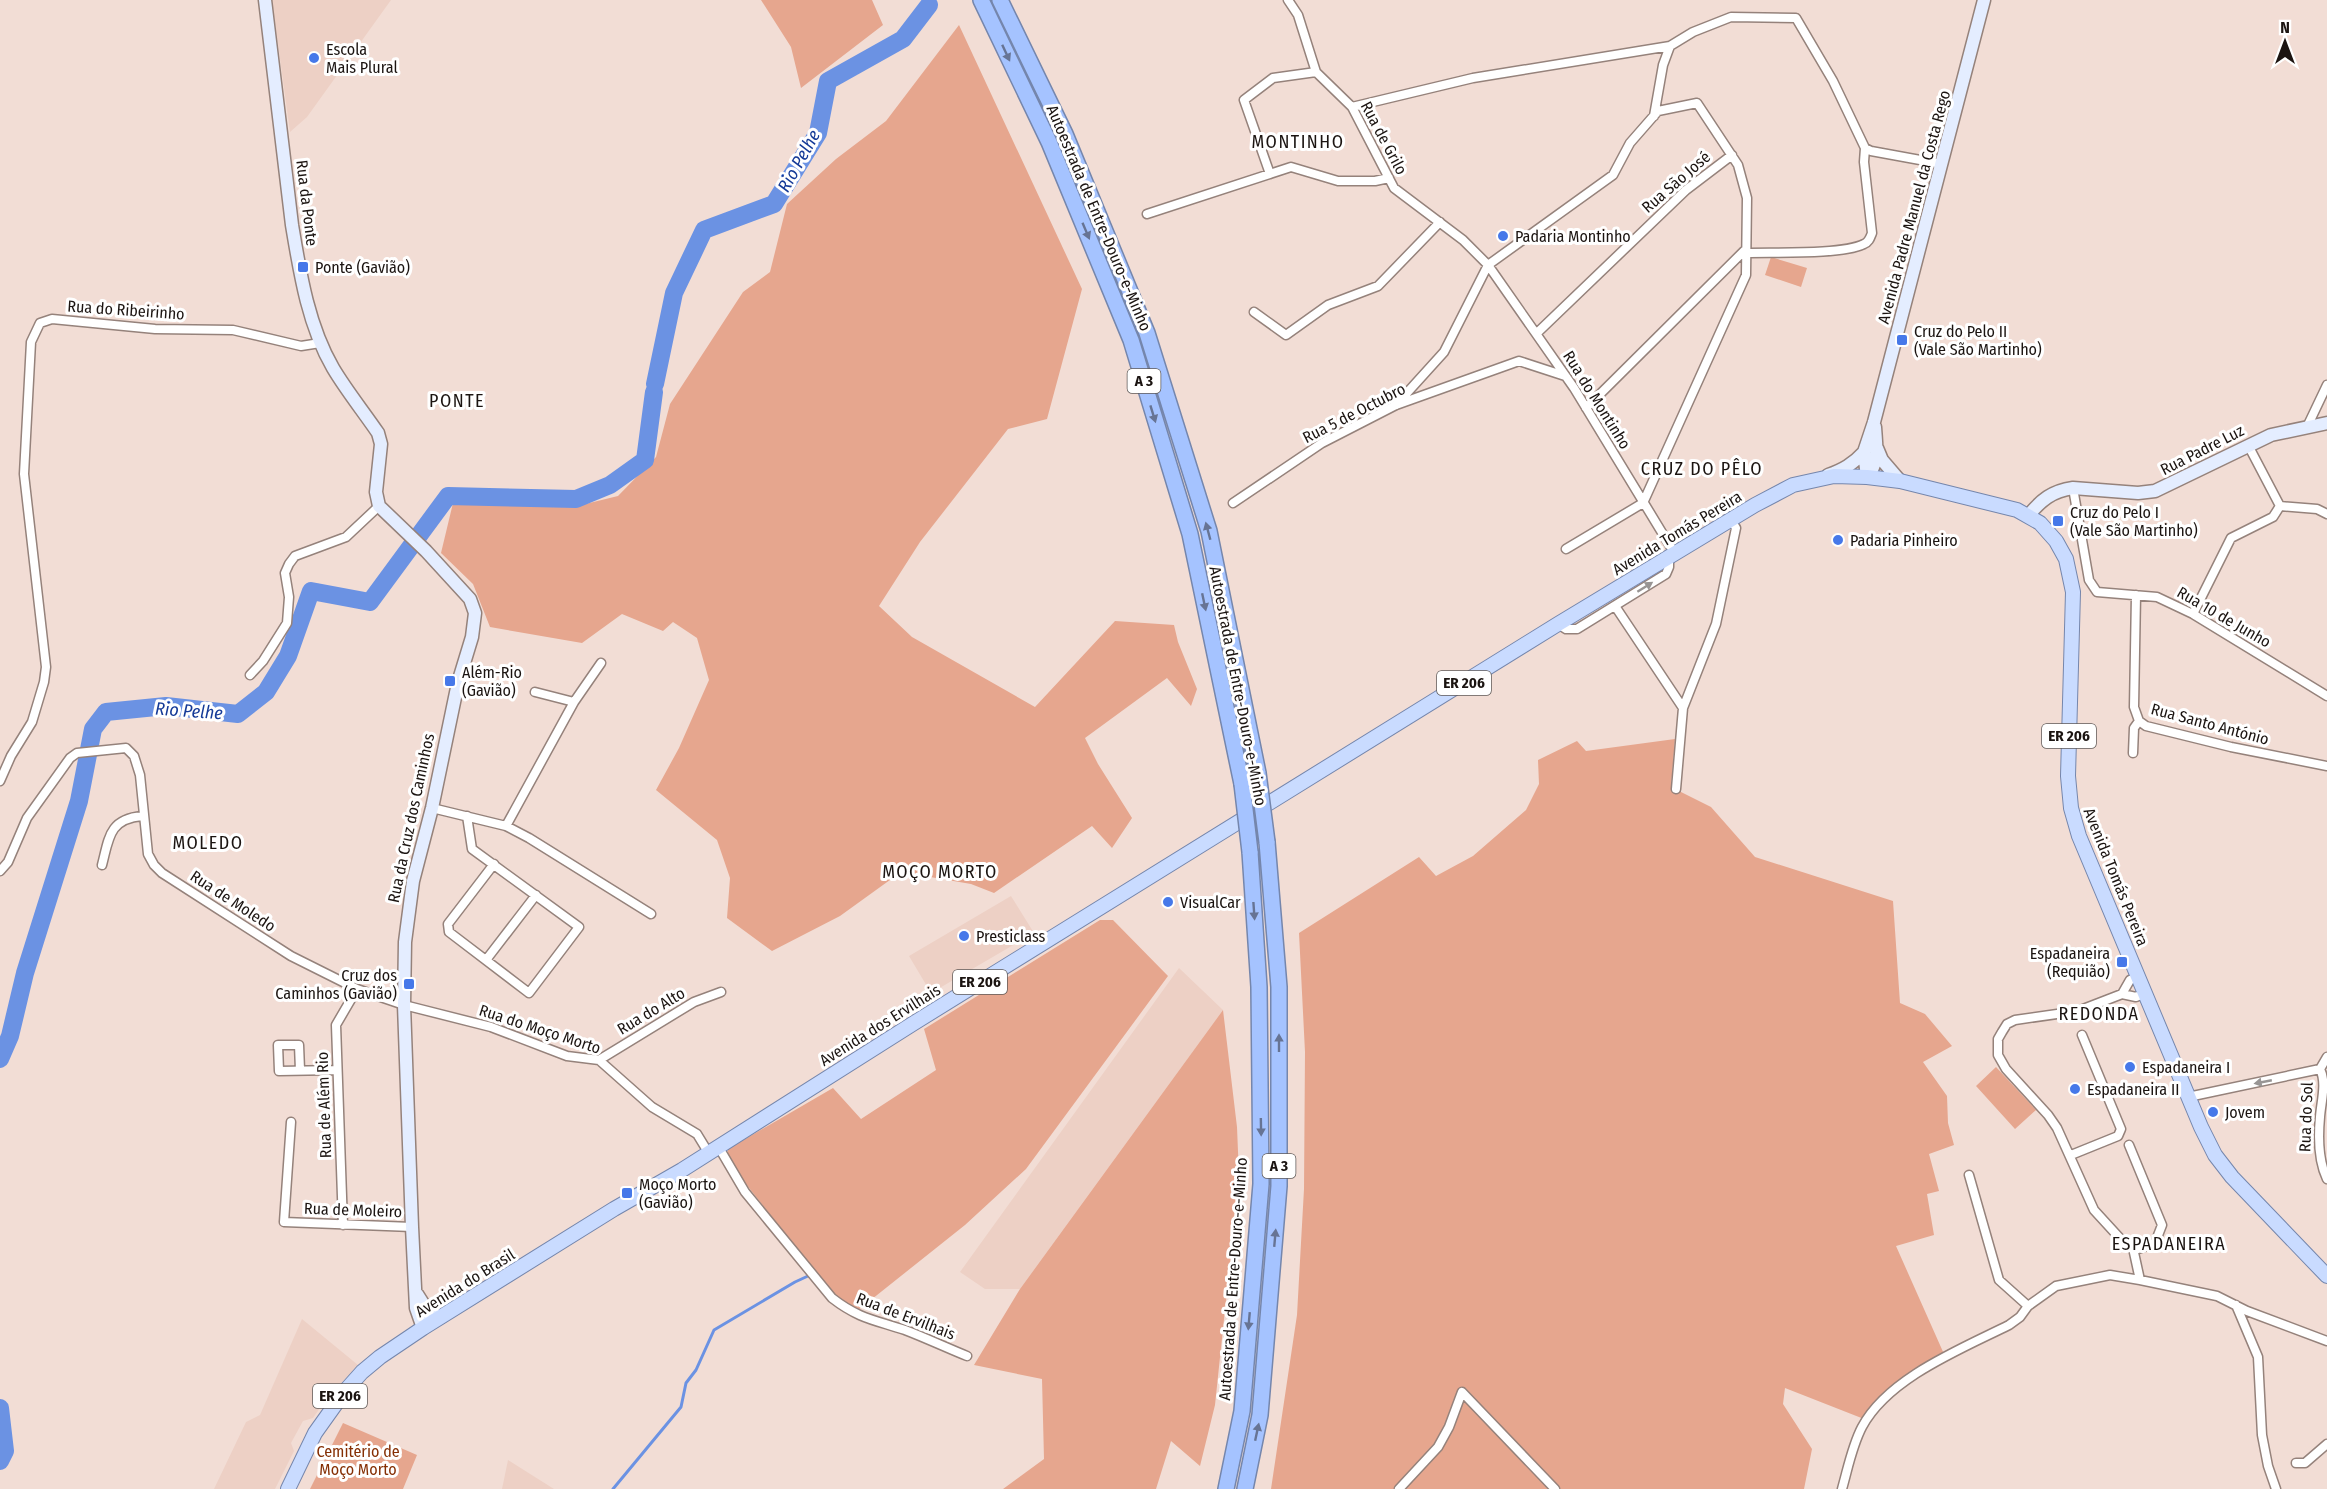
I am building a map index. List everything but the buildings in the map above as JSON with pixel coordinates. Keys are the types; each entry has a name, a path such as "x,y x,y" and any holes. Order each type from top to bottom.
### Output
{"highway":[{"name":"Autoestrada de Entre-Douro-e-Minho","path":"981,0 1049,142 1131,340 1190,534 1242,783 1250,852 1259,987 1261,1184 1242,1411 1226,1489"},
{"name":"Autoestrada de Entre-Douro-e-Minho","path":"1000,0 1065,134 1147,333 1209,531 1258,773 1267,842 1279,987 1279,1186 1260,1415 1245,1489"}],"main road":[{"name":"Avenida Tomás Pereira","path":"1254,813 1558,624 1793,485 1819,478 1867,477 1900,482 2002,505 2028,516 2040,523 2056,541 2066,559 2071,575 2073,603 2068,776 2071,808 2079,836 2142,986"},
{"name":"Avenida dos Ervilhais","path":"713,1149 1254,813"},
{"name":"ER 206","path":"2142,986 2215,1155 2232,1177 2327,1276"},
{"name":"Avenida do Brasil","path":"288,1489 315,1433 345,1391 371,1365 423,1328 713,1149"}],"street":[{"name":"Rua da Ponte","path":"265,0 292,225 300,269 320,343 333,368 378,432 381,444 376,492 379,506"},
{"name":"Rua de Grilo","path":"1288,0 1298,15 1316,72 1352,107 1394,188 1463,240 1488,265"},
{"name":"Avenida Padre Manuel da Costa Rego","path":"1867,477 1864,452 1874,422 1984,0"},
{"path":"1352,107 1473,78 1670,46 1693,32 1731,17 1796,18 1833,81 1865,148 1864,162 1872,233 1870,240 1865,244 1837,250 1746,251 1586,408"},
{"path":"1654,116 1663,65 1670,46"},
{"path":"1270,174 1245,100 1273,78 1316,72"},
{"path":"1396,405 1444,352 1488,265 1613,175 1630,143 1658,111 1697,104 1738,165 1747,198 1746,275 1643,503 1566,549"},
{"path":"1865,148 1871,152 1942,164"},
{"name":"Rua São José","path":"1537,333 1686,190 1732,155"},
{"path":"1147,214 1291,167 1338,181 1375,181 1389,178"},
{"path":"1254,312 1286,335 1328,305 1378,286 1440,222"},
{"name":"Rua do Montinho","path":"1488,265 1566,376 1643,503 1672,556"},
{"name":"Rua do Ribeirinho","path":"0,781 11,756 32,722 46,667 24,474 31,342 40,323 52,319 155,328 233,330 301,346 320,343"},
{"name":"Rua 5 de Octubro","path":"1233,503 1322,443 1396,405 1519,361 1566,376"},
{"path":"2307,427 2327,385"},
{"name":"Avenida Padre Manuel da Costa Rego","path":"1867,477 1876,462 1874,422"},
{"name":"Rua Padre Luz","path":"2028,516 2039,502 2051,494 2073,488 2138,493 2155,491 2271,435 2327,423"},
{"path":"2248,445 2280,506"},
{"name":"Avenida Padre Manuel da Costa Rego","path":"1876,447 1882,460 1900,482"},
{"path":"1819,478 1841,471 1854,463 1864,452"},
{"name":"Rua 10 de Junho","path":"2073,488 2090,580 2097,592 2157,597 2193,614 2327,696"},
{"path":"250,675 263,661 287,623 289,597 285,573 295,556 346,537 379,506"},
{"name":"Rua da Cruz dos Caminhos","path":"379,506 426,551 470,599 475,613 472,637 452,709 432,808 410,896 405,942 404,1005 412,1227 416,1308 423,1328"},
{"path":"2280,506 2317,509 2327,514"},
{"path":"2193,614 2231,538 2273,518 2280,506"},
{"path":"1676,789 1683,708 1716,624 1736,528 1731,520"},
{"path":"1558,624 1566,629 1577,629 1666,574 1672,556"},
{"name":"Rua Santo António","path":"2136,595 2134,706 2139,721 2146,726 2231,747 2327,766"},
{"path":"1615,606 1683,708"},
{"path":"506,825 574,702 601,663"},
{"path":"535,692 574,702"},
{"path":"2133,753 2134,728 2139,721"},
{"name":"Rua de Moledo","path":"0,871 8,862 27,818 70,758 77,753 98,749 126,748 134,756 140,775 142,816 148,854 153,865 291,956 357,989 404,1005"},
{"path":"432,808 506,825 651,914"},
{"path":"102,866 109,836 117,823 130,817 142,816"},
{"path":"467,816 472,849 494,864 579,927 529,993 449,932 448,924 494,864"},
{"path":"486,960 536,895"},
{"path":"2122,994 2130,980 2142,986 2136,997 2122,994 2078,1011 2015,1020 2007,1024 1998,1039 1997,1048 2006,1069 2048,1115 2071,1155 2094,1210 2127,1246 2138,1249 2155,1242 2162,1225 2129,1145"},
{"name":"Rua de Além Rio","path":"343,1225 336,1025 357,989"},
{"name":"Rua do Alto","path":"598,1060 694,1002 721,992"},
{"name":"Rua do Moço Morto","path":"404,1005 491,1027 567,1056 598,1060 652,1107 696,1134 713,1149 812,1274"},
{"path":"2071,1155 2118,1136 2121,1129 2082,1035"},
{"name":"Rua do Sol","path":"2327,1057 2320,1069 2324,1081 2320,1118 2320,1158 2327,1179"},
{"path":"2188,1096 2320,1069"},
{"path":"300,1070 337,1070"},
{"name":"Rua de Moleiro","path":"291,1122 284,1222 412,1227"},
{"path":"1969,1175 1999,1280 2028,1306"},
{"path":"2133,1248 2140,1280"},
{"name":"Rua de Ervilhais","path":"812,1274 832,1298 846,1310 865,1319 905,1330 967,1356"},
{"path":"1842,1489 1855,1444 1863,1426 1889,1396 1908,1379 1934,1362 2008,1325 2020,1317 2028,1306 2041,1295 2056,1287 2110,1275 2140,1280 2217,1296 2327,1341"},
{"path":"416,1292 429,1313 441,1317"},
{"path":"2236,1305 2258,1357 2262,1435 2268,1466 2276,1489"},
{"path":"1399,1489 1444,1437 1462,1392 1555,1489"},
{"path":"2296,1463 2305,1463 2327,1444"}],"shaded area":[{"name":"Escola Mais Plural","path":"272,0 391,0 307,117 290,132"},
{"name":"Presticlass","path":"1011,896 1034,933 931,993 909,956"},
{"path":"1179,968 1223,1010 1020,1289 985,1289 960,1272"},
{"path":"302,1319 358,1365 327,1398 313,1418 303,1421 291,1443 294,1451 275,1489 214,1489 246,1422 260,1415"},
{"path":"508,1460 554,1489 502,1489"}],"green space":[{"path":"761,0 872,0 883,25 801,88 791,47"},
{"path":"959,25 1082,289 1047,419 1008,429 920,542 879,606 912,637 1035,707 1115,621 1174,625 1178,642 1197,689 1191,706 1167,678 1085,738 1098,764 1132,818 1112,848 1092,826 994,893 971,884 901,872 840,916 772,951 727,918 730,878 717,840 656,790 679,748 709,680 697,638 673,622 663,631 622,614 582,643 490,627 473,584 441,553 453,503 573,507 618,496 656,457 670,404 743,292 770,272 787,204 836,159 886,121"},
{"path":"1771,257 1807,268 1801,287 1765,275"},
{"path":"1675,739 1671,787 1711,807 1755,857 1893,901 1900,1003 1925,1014 1952,1046 1923,1062 1947,1096 1948,1123 1954,1145 1929,1154 1939,1191 1927,1194 1934,1235 1896,1246 1944,1354 1899,1380 1871,1408 1864,1419 1785,1388 1783,1404 1812,1449 1804,1489 1271,1489 1297,1315 1304,1189 1305,1052 1299,933 1419,857 1436,876 1473,856 1526,810 1539,784 1538,760 1577,741 1586,751"},
{"path":"1100,920 1113,920 1168,976 1026,1169 965,1225 857,1311 835,1298 746,1184 728,1157 728,1149 833,1088 861,1119 936,1070 924,1029"},
{"path":"1223,1010 1237,1127 1239,1176 1215,1405 1200,1466 1171,1441 1156,1489 1003,1489 1044,1459 1042,1379 974,1365 1020,1289"},
{"path":"1996,1067 2036,1110 2015,1129 1976,1086"},
{"name":"Cemitério de Moço Morto","path":"343,1423 417,1455 403,1489 310,1489"}],"waterway":[{"name":"Rio Pelhe","path":"655,384 674,293 704,230 774,204 818,133 828,81 903,39 929,5"},
{"name":"Rio Pelhe","path":"0,1059 10,1036 25,973 79,801 93,729 106,712 166,706 238,714 266,692 288,656 311,591 370,602 448,496 576,499 610,485 645,460 654,392"},
{"path":"613,1489 681,1407 686,1383 696,1370 714,1330 808,1276"},
{"name":"Rio Pelhe","path":"0,1408 5,1451 0,1461"}],"place":[{"name":"Escola Mais Plural","path":"314,58"},
{"name":"Padaria Montinho","path":"1503,236"},
{"name":"Ponte (Gavião)","path":"303,267"},
{"name":"Cruz do Pelo II (Vale São Martinho)","path":"1902,340"},
{"name":"Cruz do Pelo I (Vale São Martinho)","path":"2058,521"},
{"name":"Padaria Pinheiro","path":"1838,540"},
{"name":"Além-Rio (Gavião)","path":"450,681"},
{"name":"VisualCar","path":"1168,902"},
{"name":"Presticlass","path":"964,936"},
{"name":"Espadaneira (Requião)","path":"2122,962"},
{"name":"Cruz dos Caminhos (Gavião)","path":"409,984"},
{"name":"Espadaneira I","path":"2130,1067"},
{"name":"Espadaneira II","path":"2075,1089"},
{"name":"Jovem","path":"2213,1112"},
{"name":"Moço Morto (Gavião)","path":"627,1193"}],"district":[{"name":"MONTINHO","path":"1298,142"},
{"name":"PONTE","path":"457,401"},
{"name":"CRUZ DO PÊLO","path":"1702,469"},
{"name":"MOLEDO","path":"208,843"},
{"name":"MOÇO MORTO","path":"940,872"},
{"name":"REDONDA","path":"2099,1014"},
{"name":"ESPADANEIRA","path":"2169,1244"}]}
